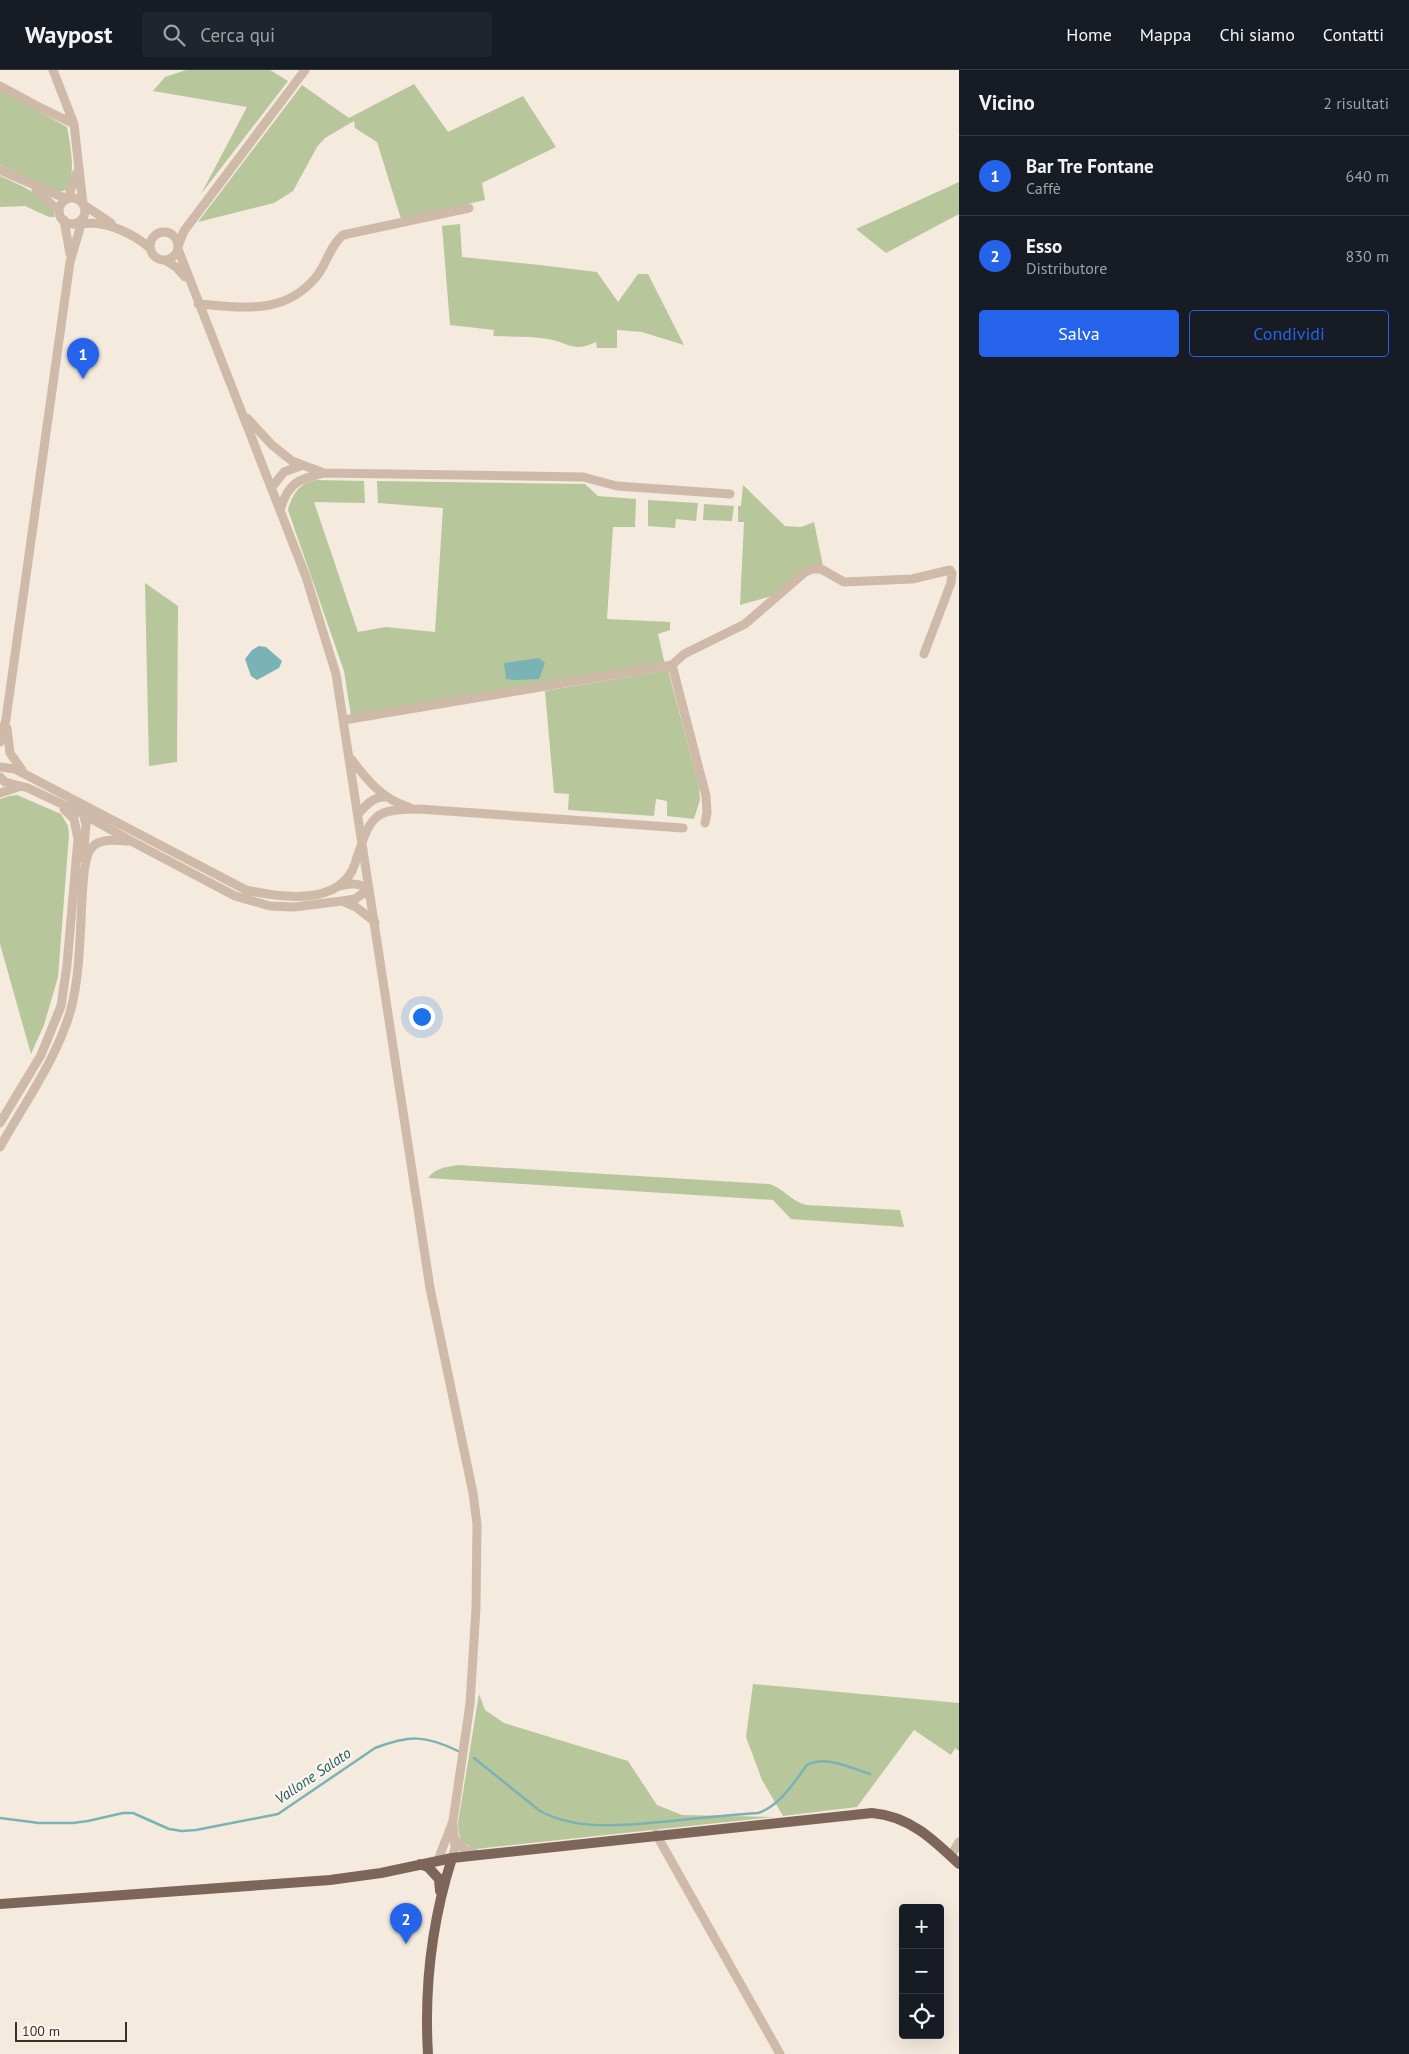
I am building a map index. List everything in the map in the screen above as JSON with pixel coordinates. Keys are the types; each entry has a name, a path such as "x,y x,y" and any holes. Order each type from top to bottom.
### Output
{"main road":[{"path":"0,1904 359,1877 423,1864 440,1856 452,1858 656,1834 872,1813 897,1818 913,1825 928,1835 955,1860"},
{"path":"440,1856 440,1899"},
{"path":"448,1871 457,1862 472,1856"},
{"path":"428,2054 427,1983 440,1899 452,1858"},
{"path":"423,1864 439,1879"}],"street":[{"path":"0,742 6,719 70,262 79,222 85,212 74,124 53,70"},
{"path":"165,260 173,257 184,231 305,70"},
{"path":"0,86 74,124"},
{"path":"59,211 61,205 68,199 75,179 78,162"},
{"path":"0,170 28,184 68,199 77,199 100,218 127,230 138,234 157,235"},
{"path":"28,184 59,211 64,220 70,262"},
{"path":"198,304 261,308 282,302 295,295 316,277 333,246 343,235 469,208"},
{"path":"64,220 109,226 138,239 151,249 157,258 165,260 176,267 190,282"},
{"path":"151,249 152,240 164,232 171,234 176,239 198,304 272,482 280,510 328,643 336,674 359,809 362,845 430,1288 473,1493 477,1524 477,1590 472,1678 453,1821 452,1858"},
{"path":"242,412 272,445 292,460 324,473"},
{"path":"272,482 284,472 303,465"},
{"path":"272,482 298,481 324,473 583,477 617,486 730,494"},
{"path":"280,510 286,494 298,481"},
{"path":"344,720 672,665 684,654 745,624 805,572 817,568 825,570 844,582 912,580 950,570 952,573 951,583 924,654"},
{"path":"672,665 706,796 707,813 705,823"},
{"path":"6,719 10,753 28,776"},
{"path":"350,758 385,797 400,804 419,809"},
{"path":"0,767 14,769 246,890 272,896 294,897 323,893 338,886 351,883 361,884 369,889"},
{"path":"0,777 5,782 18,787 28,788 83,814 235,896 253,902 270,906 294,907 355,899 369,889"},
{"path":"0,793 18,787"},
{"path":"0,1147 51,1058 71,1008 78,966 86,825 78,805 65,796"},
{"path":"359,809 371,801 385,797"},
{"path":"56,802 74,819 78,839"},
{"path":"359,809 375,813 419,809 683,828"},
{"path":"338,886 352,872 374,820 387,811"},
{"path":"0,1123 41,1055 60,1006 67,965 79,820 83,814 91,812 111,820"},
{"path":"84,879 88,853 97,843 111,840 131,841"},
{"path":"342,901 356,907 374,922"},
{"path":"440,1856 453,1821"},
{"path":"656,1834 780,2054"},
{"path":"454,1838 472,1856"},
{"path":"955,1860 959,1842"}],"green space":[{"path":"186,70 270,70 288,81 201,194 247,107 153,91 165,77"},
{"path":"414,84 448,132 523,96 556,147 482,183 485,200 401,219 377,142 355,128 354,121 325,138 317,147 293,191 274,203 198,222 302,85 349,118"},
{"path":"0,90 67,127 72,168 66,190 59,192 0,165"},
{"path":"0,176 32,192 47,204 55,217 49,217 25,206 0,207"},
{"path":"959,182 959,214 886,253 856,229"},
{"path":"460,224 462,257 597,272 618,302 638,274 648,274 684,345 642,332 617,330 617,348 597,348 596,342 577,347 541,338 493,336 494,330 450,325 442,226"},
{"path":"316,480 364,481 365,503 314,502 358,632 386,627 435,632 443,508 378,503 377,481 585,484 598,496 636,499 635,527 613,527 607,619 670,622 670,630 658,634 665,665 351,716 344,671 288,510 297,490 305,484"},
{"path":"743,485 785,526 801,527 814,522 823,566 775,595 740,605 744,522 738,522 738,506 741,506"},
{"path":"648,500 698,503 696,521 676,519 675,528 648,526"},
{"path":"704,504 734,506 732,521 703,520"},
{"path":"145,583 178,606 177,762 149,766"},
{"path":"668,670 699,786 700,800 694,819 667,816 667,801 656,799 654,816 568,810 569,794 554,793 545,691"},
{"path":"17,795 61,814 68,826 69,835 58,977 44,1025 31,1054 0,944 0,799"},
{"path":"458,1165 769,1184 796,1201 807,1205 900,1210 904,1227 791,1219 773,1200 428,1178 438,1170"},
{"path":"753,1684 959,1703 959,1751 955,1748 951,1755 914,1730 857,1807 783,1816 762,1780 746,1737"},
{"path":"479,1694 485,1710 504,1723 628,1761 657,1805 682,1815 774,1817 476,1849 471,1847 461,1840 458,1823"}],"water":[{"path":"259,646 266,647 282,661 279,668 257,680 251,676 245,659 252,650"},
{"path":"539,658 545,663 539,679 506,679 504,663"}],"waterway":[{"name":"Vallone Salato","path":"0,1818 39,1823 73,1823 123,1813 133,1813 169,1829 182,1831 196,1830 278,1814 375,1748 387,1744 417,1739 436,1742 458,1751"},
{"name":"Vallone Salato","path":"474,1758 540,1811 555,1818 571,1822 604,1825 638,1824 758,1813 766,1810 780,1799 807,1765 814,1762 830,1762 870,1774"}],"place":[{"name":"Bar Tre Fontane","path":"83,379"},
{"name":"Esso","path":"406,1944"}]}
